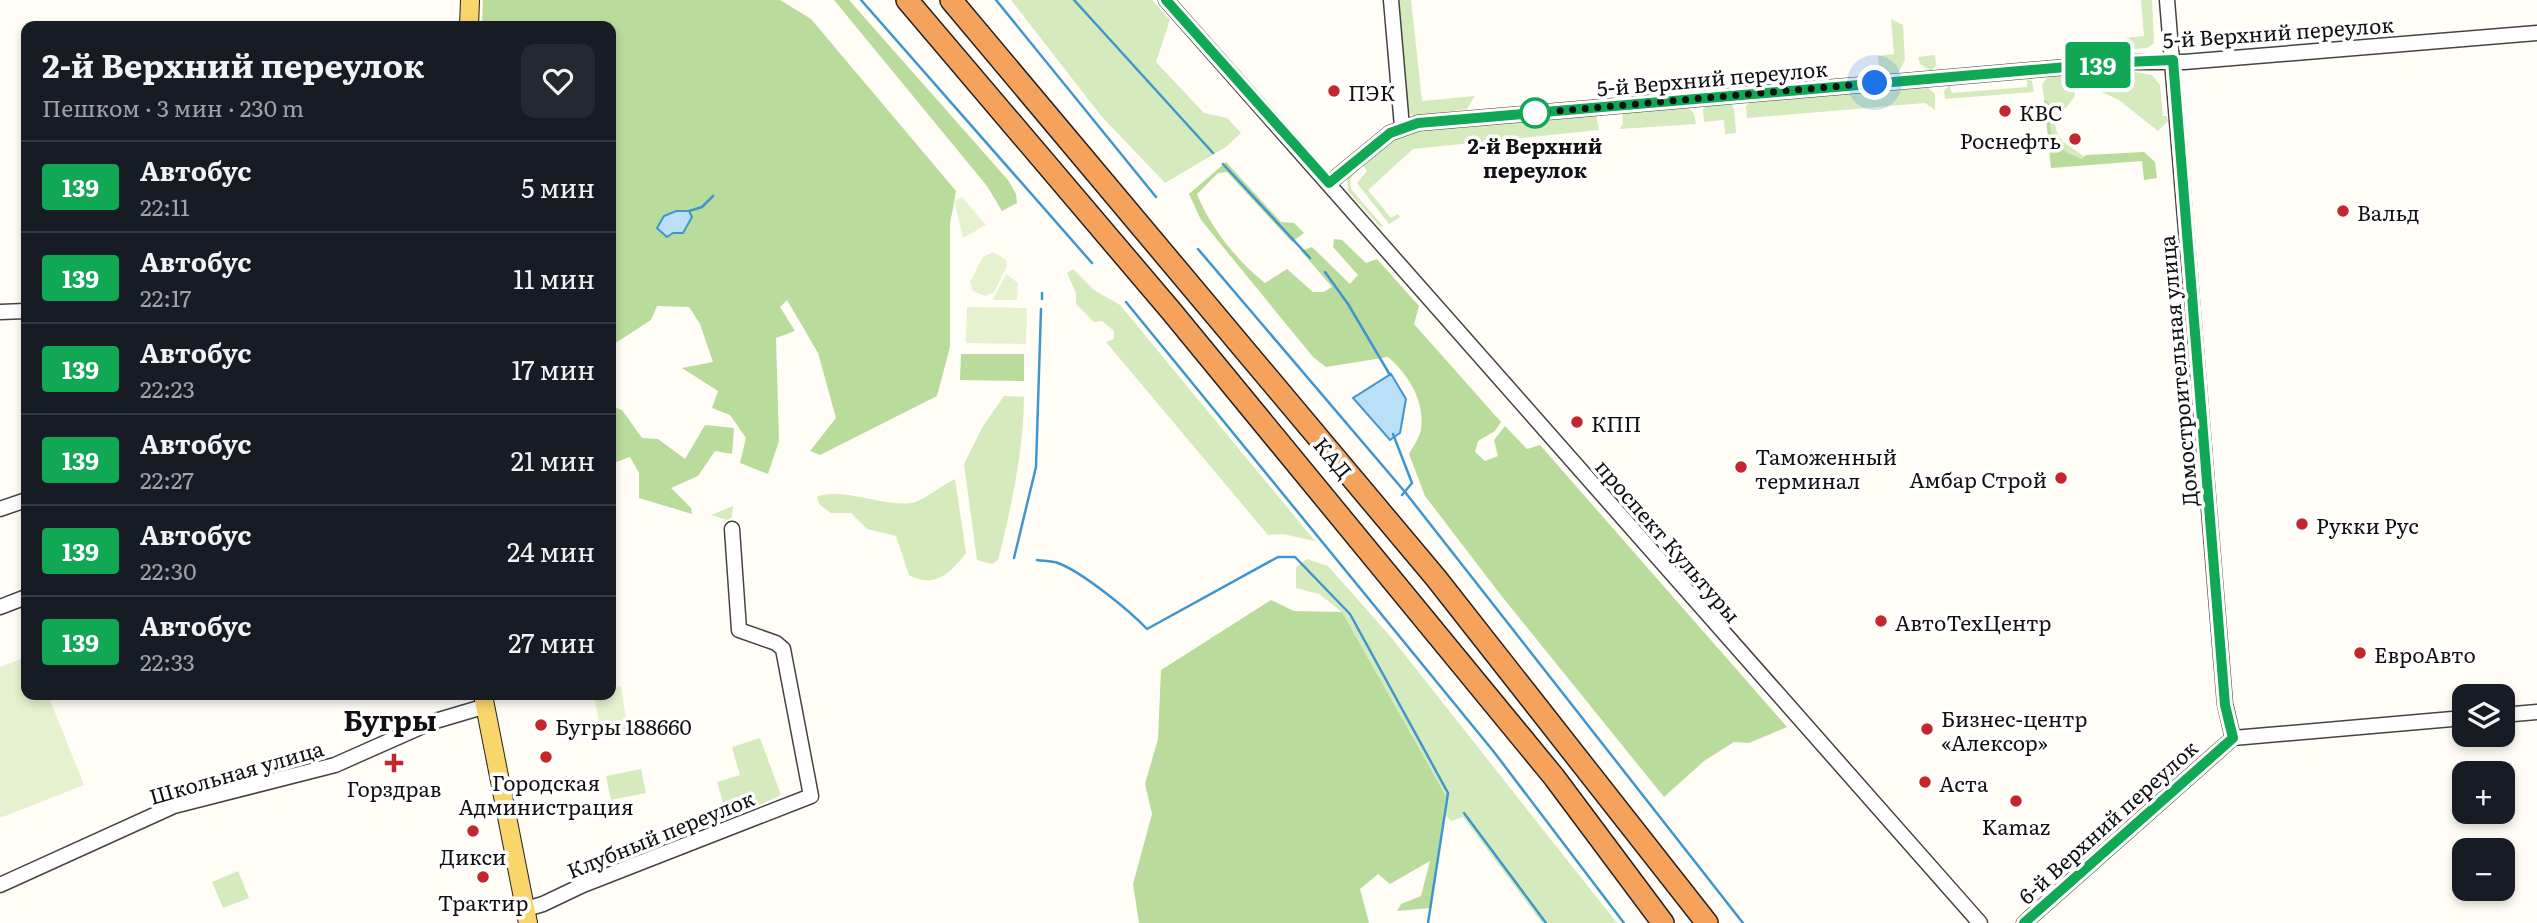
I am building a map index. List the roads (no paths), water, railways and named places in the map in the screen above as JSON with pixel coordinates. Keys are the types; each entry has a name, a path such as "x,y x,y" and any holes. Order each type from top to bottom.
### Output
{"highway":[{"name":"КАД","path":"907,0 1172,312 1554,777 1663,923"},
{"name":"КАД","path":"951,0 1468,617 1707,923"}],"main road":[{"path":"469,21 470,0"},
{"path":"484,701 527,916"}],"street":[{"name":"проспект Культуры","path":"1166,0 1980,923"},
{"path":"1391,0 1402,127"},
{"name":"Домостроительная улица","path":"2168,0 2225,705 2233,738"},
{"name":"5-й Верхний переулок","path":"1329,183 1390,133 1402,127 1459,119 2125,62 2537,33"},
{"path":"0,312 21,310"},
{"path":"0,509 21,502"},
{"name":"Клубный переулок","path":"527,916 543,904 583,885 811,796 783,649 776,643 739,630 732,529"},
{"path":"0,607 21,599"},
{"name":"Школьная улица","path":"0,885 174,806 335,765 484,701"},
{"path":"2515,714 2537,712"},
{"path":"2233,738 2452,720"},
{"name":"6-й Верхний переулок","path":"2024,923 2233,738"}],"water":[{"path":"676,211 689,211 692,217 683,233 673,233 667,237 657,228 664,216"},
{"path":"1391,374 1406,399 1400,433 1390,440 1353,398"}],"waterway":[{"path":"861,0 1092,263"},
{"path":"996,0 1156,197"},
{"path":"1074,0 1213,153"},
{"path":"1223,164 1310,258"},
{"path":"689,211 702,207 713,196"},
{"path":"1198,249 1405,492 1743,923"},
{"path":"1325,272 1348,304 1390,375"},
{"path":"1042,293 1042,299"},
{"path":"1126,302 1494,752 1624,923"},
{"path":"1014,558 1036,467 1041,309"},
{"path":"1393,434 1412,483 1402,495"},
{"path":"1037,560 1058,563 1079,574 1117,602 1147,629 1278,557 1295,557 1350,614 1448,793 1428,923"},
{"path":"1464,813 1546,923"}],"place":[{"name":"ПЭК","path":"1334,91"},
{"name":"КВС","path":"2005,111"},
{"name":"2-й Верхний переулок","path":"1535,113"},
{"name":"Роснефть","path":"2075,139"},
{"name":"Вальд","path":"2343,211"},
{"name":"КПП","path":"1577,422"},
{"name":"Таможенный терминал","path":"1741,467"},
{"name":"Амбар Строй","path":"2061,478"},
{"name":"Рукки Рус","path":"2302,524"},
{"name":"АвтоТехЦентр","path":"1881,621"},
{"name":"ЕвроАвто","path":"2360,653"},
{"name":"Бугры 188660","path":"541,725"},
{"name":"Бизнес-центр «Алексор»","path":"1927,729"},
{"name":"Городская Администрация","path":"546,757"},
{"name":"Горздрав","path":"394,763"},
{"name":"Аста","path":"1925,782"},
{"name":"Kamaz","path":"2016,801"},
{"name":"Дикси","path":"473,831"},
{"name":"Трактир","path":"483,877"}],"district":[{"name":"Бугры","path":"390,719"}]}
